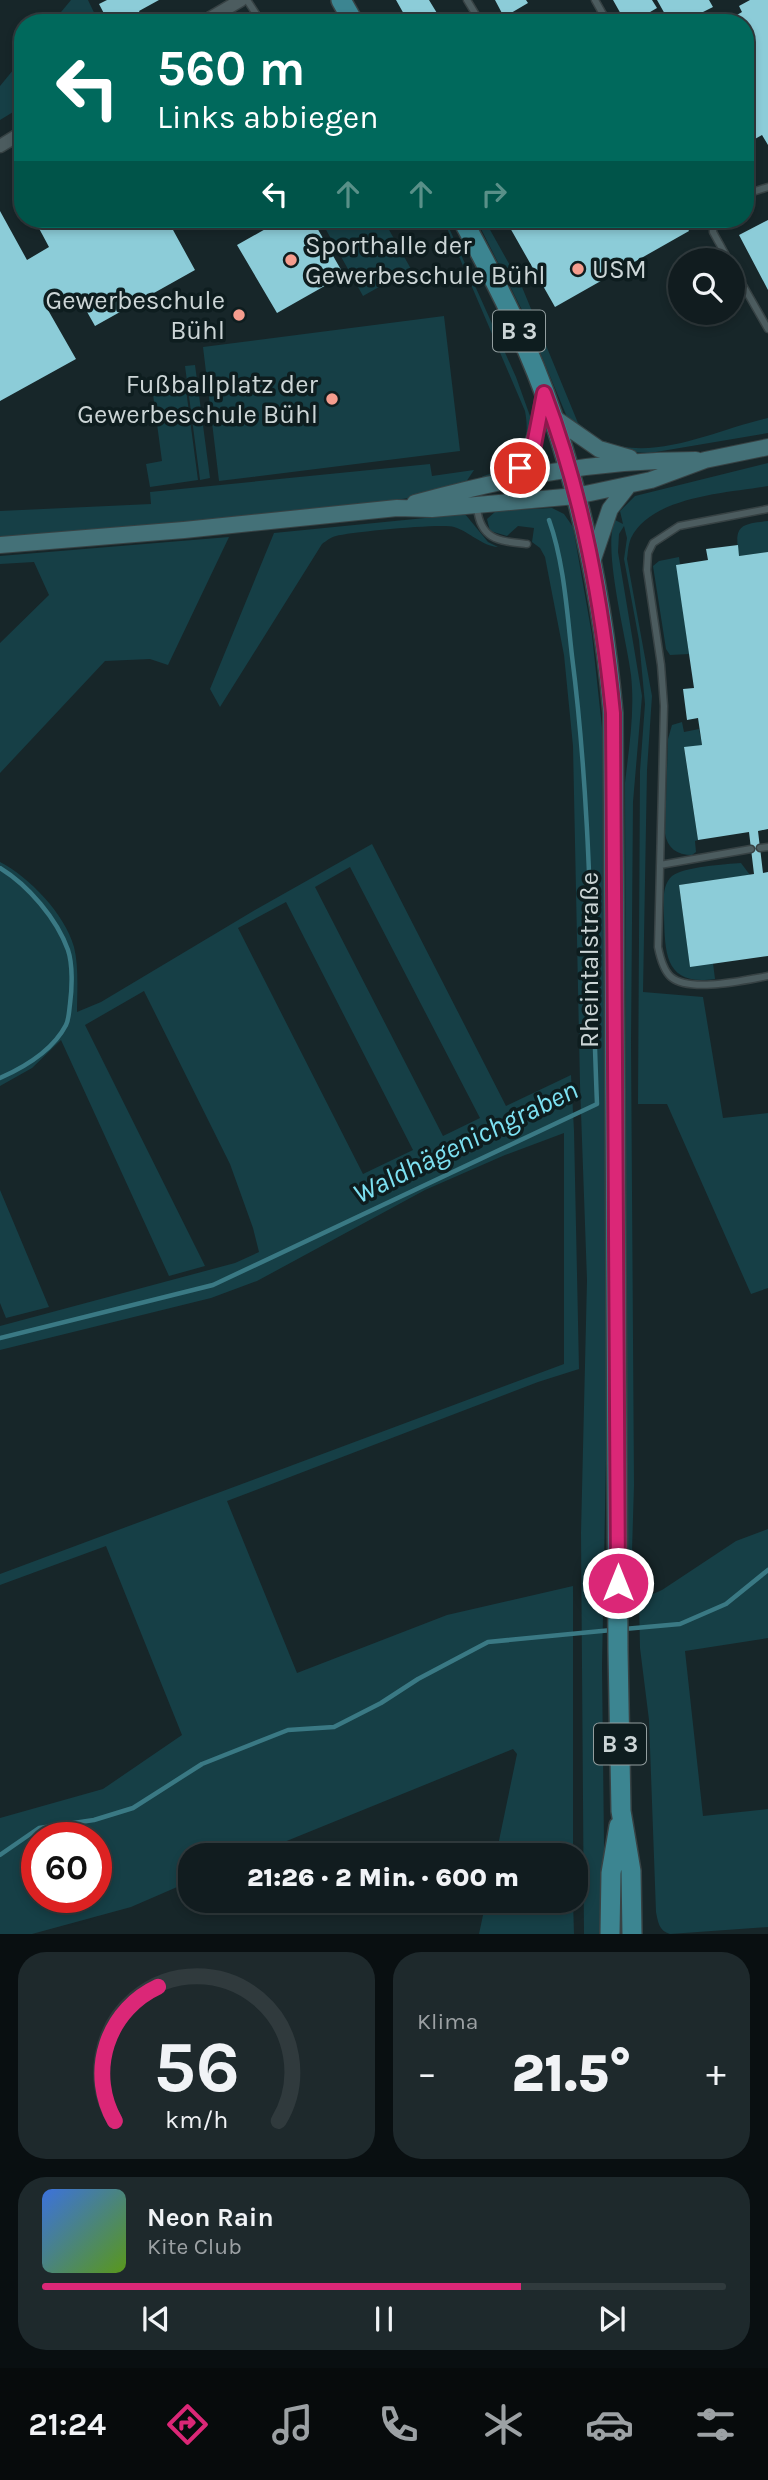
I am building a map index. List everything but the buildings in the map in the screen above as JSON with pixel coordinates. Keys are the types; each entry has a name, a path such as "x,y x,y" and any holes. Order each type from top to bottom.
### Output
{"main road":[{"name":"Rheintalstraße","path":"468,228 520,333 553,417 592,562 606,643 613,713 618,1650 621,1811 631,1871 632,1934"},
{"name":"Rheintalstraße","path":"610,1934 611,1873 621,1811"}],"street":[{"path":"218,14 242,0"},
{"path":"512,478 534,445 544,393"},
{"path":"553,417 598,449 639,460"},
{"path":"0,545 184,530 397,508 477,506 576,496 628,486 705,460 768,447"},
{"path":"397,508 512,478 568,468 639,460 705,460"},
{"path":"592,562 610,509 628,486"}],"lane":[{"path":"713,228 722,248"},
{"path":"745,289 768,329"},
{"path":"474,488 478,522 488,535 501,541 527,544"},
{"path":"768,509 679,526 653,543 648,554 647,570 661,664 664,706 658,947 662,965 671,977 687,984 709,984 768,976"},
{"path":"760,848 768,847"},
{"path":"660,865 751,849"}],"shaded area":[{"path":"71,0 88,0 95,14 59,14"},
{"path":"14,69 14,111 0,120 0,86"},
{"path":"325,228 388,228 411,269 363,296"},
{"path":"447,228 516,377 530,416 531,438 521,453 527,427 525,411"},
{"path":"481,228 489,228 522,287 578,423 594,435 595,439 567,417 524,314"},
{"name":"Fußballplatz der Gewerbeschule Bühl","path":"444,316 460,451 219,481 203,347"},
{"path":"195,365 210,478 200,480 185,366"},
{"path":"185,382 198,480 150,487 146,464 162,461 152,387"},
{"path":"768,418 768,433 650,453 603,448 605,441 624,447 665,446"},
{"path":"517,459 507,474 480,478 507,468"},
{"path":"768,463 768,486 712,494 655,513 641,524 631,538 627,559 652,696 647,770 643,992 703,997 723,1118 768,1113 768,1288 751,1294 667,1104 638,1104 640,771 645,704 639,640 624,559 627,538 624,526 619,534 618,552 642,696 633,802 631,1043 634,1485 630,1617 627,1544 625,783 632,702 631,675 613,572 612,533 615,520 623,524 620,511 635,496"},
{"path":"430,464 432,476 474,470 466,482 457,488 436,494 334,509 0,540 0,511 151,504 150,492"},
{"path":"552,508 564,514 573,527 592,635 604,746 609,1304 602,1666 605,1934 584,1934 584,1913 588,1913 588,1843 583,1843 581,1533 587,1280 573,746 564,655 545,557 540,548 532,542 534,528 518,526 507,536 490,531 487,519 496,511"},
{"path":"465,514 488,542 498,547 460,529 446,526 345,534 332,537 322,544 220,707 210,689 274,533"},
{"path":"768,521 768,552 739,556 737,538 741,528"},
{"path":"229,537 168,665 150,659 105,661 0,773 0,643 49,595 34,562 0,564 0,556"},
{"path":"679,557 680,564 677,565 689,654 670,655 666,649 653,566 659,561"},
{"path":"682,722 684,732 699,729 702,745 684,748 698,840 695,841 696,852 692,855 674,850 665,833 668,739 672,725"},
{"path":"372,844 506,1106 571,1075 579,1369 538,1382 227,1501 297,1673 447,1615 573,1586 573,1843 498,1843 517,1754 513,1749 282,1843 178,1843 178,1887 112,1912 112,1822 21,1822 21,1913 109,1913 32,1934 0,1934 0,1818 103,1789 182,1735 106,1546 0,1585 0,1574 564,1364 564,1133 425,1190 257,1281 211,1298 0,1350 0,1326 235,1263 259,1252 230,1164 144,991 85,1025 205,1266 169,1276 61,1040 32,1068 0,1086 0,862 34,887 63,922 74,947 77,963 77,1012 101,1002","holes":["350,867 480,1118 443,1136 315,887","286,902 413,1150 363,1174 238,928"]},
{"path":"741,863 750,875 679,885 690,966 713,963 715,979 686,978 678,973 668,956 664,895 668,880 685,870"},
{"path":"0,1190 49,1307 6,1318 0,1303"},
{"path":"768,1529 768,1638 685,1651 703,1816 768,1809 768,1927 670,1934 661,1928 656,1912 649,1720 640,1648 639,1600 662,1590 736,1541"},
{"path":"483,1913 573,1913 574,1934 479,1934"}],"waterway":[{"name":"Waldhägenichgraben","path":"0,1338 213,1285 597,1104 583,767 564,587 549,520"},
{"path":"0,868 31,893 57,926 68,950 72,977 68,1018 60,1034 38,1057 0,1078"},
{"path":"624,1629 680,1624 726,1604 768,1570"},
{"path":"0,1855 39,1828 94,1820 133,1808 202,1764 288,1730 334,1727 488,1642 612,1630"}],"place":[{"name":"Sporthalle der Gewerbeschule Bühl","path":"291,260"},
{"name":"USM","path":"578,269"},
{"name":"Gewerbeschule Bühl","path":"239,315"},
{"name":"Fußballplatz der Gewerbeschule Bühl","path":"332,399"}],"route":[{"path":"520,468 534,445 544,393 582,517 592,562 608,656 613,713 618,1583"}]}
